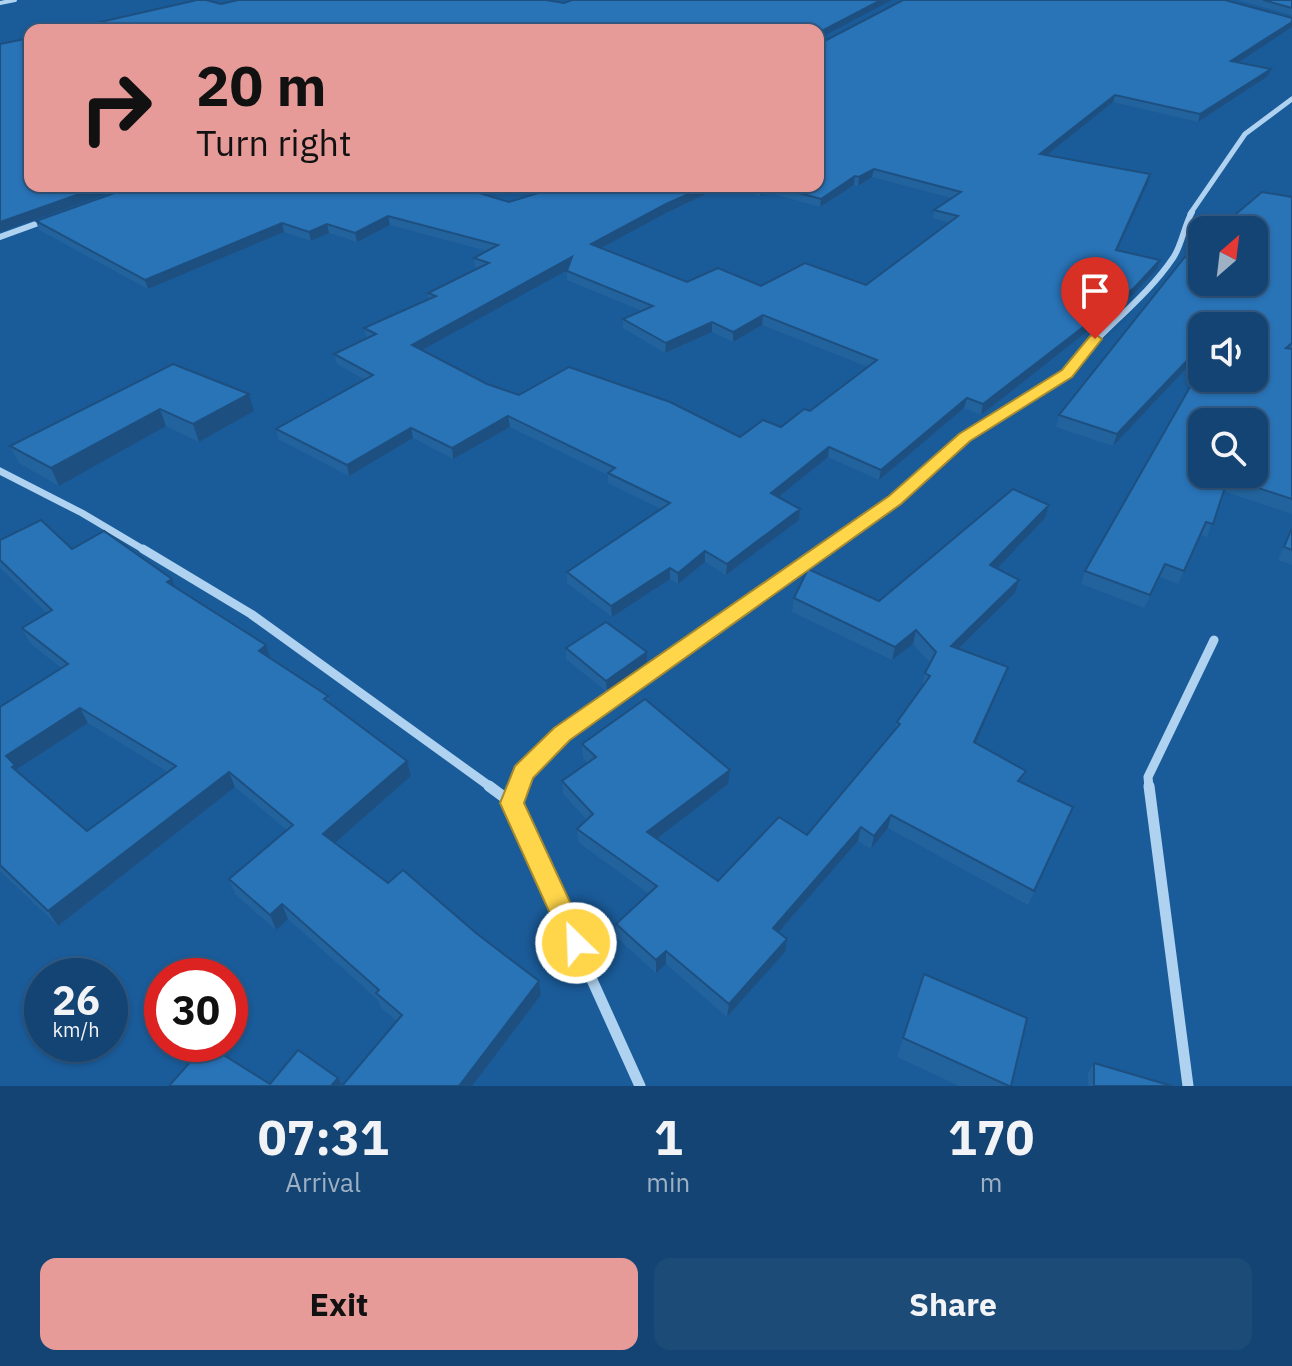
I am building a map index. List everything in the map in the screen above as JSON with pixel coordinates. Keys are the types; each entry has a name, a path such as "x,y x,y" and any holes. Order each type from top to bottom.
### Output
{"street":[{"path":"0,3 15,0"},
{"path":"512,803 523,773 562,734 895,500 965,437 1067,373 1095,339 1137,302 1175,256 1190,214 1245,134 1292,99"},
{"path":"0,237 54,218"},
{"path":"0,471 82,513 251,614 512,803 640,1086"},
{"path":"1188,1086 1148,777 1214,640"}],"building":[{"path":"197,0 221,4 238,0 546,0 564,3 572,0 881,0 824,30 824,24 91,24"},
{"path":"903,0 1225,0 1292,18 1292,22 1231,61 1271,69 1200,114 1115,95 1040,154 1150,174 1116,250 1160,260 1134,288 983,404 967,398 881,470 829,447 771,493 800,509 727,564 705,551 678,573 670,568 611,606 567,572 670,503 608,473 615,468 508,416 452,448 411,428 347,465 276,429 373,375 334,354 376,334 364,328 436,296 428,293 489,263 474,258 498,245 388,216 355,233 327,224 309,232 282,223 145,280 36,221 117,192 476,192 509,202 542,192 693,192 591,244 687,282 718,268 761,286 805,263 866,285 958,216 934,210 961,192 874,169 855,176 821,199 796,192 824,192 824,41","holes":["572,257 567,271 653,306 623,319 666,343 712,322 733,332 763,315 877,360 810,411 804,409 781,427 763,420 740,437 670,402 569,367 519,395 487,384 412,345"]},
{"path":"1263,0 1292,0 1292,8"},
{"path":"24,39 24,192 85,192 0,222 0,44"},
{"path":"1262,192 1292,197 1292,343 1286,348 1292,349 1292,499 1258,488 1268,488 1268,408 1188,408 1188,488 1225,488 1213,524 1206,522 1184,571 1165,564 1150,595 1085,571 1188,391 1268,392 1268,312 1188,312 1188,360 1117,434 1059,415 1188,255 1188,296 1268,296 1268,216 1234,216"},
{"path":"173,364 249,394 193,424 160,409 51,468 10,446"},
{"path":"1013,489 1049,505 990,565 1019,580 951,646 1008,667 974,742 1026,771 1018,781 1073,807 1034,891 891,815 874,836 861,827 773,928 787,939 729,1004 666,951 656,960 616,924 657,886 577,829 593,814 562,781 596,757 582,744 645,699 730,770 647,832 718,881 779,817 807,835 900,724 897,722 930,676 925,673 936,652 916,630 895,647 794,598 808,569 879,601"},
{"path":"41,520 72,549 104,531 172,579 167,582 266,645 259,651 328,696 324,699 407,761 323,834 388,883 403,870 476,933 539,981 459,1086 342,1086 402,1015 376,993 379,990 282,904 270,915 229,879 293,825 229,772 48,911 0,865 0,707 68,664 22,628 52,610 0,560 0,540","holes":["80,708 176,766 87,831 12,767 15,765 6,756"]},
{"path":"1292,528 1292,550 1284,547"},
{"path":"606,622 647,652 606,681 566,648"},
{"path":"924,974 1027,1018 1011,1086 903,1038"},
{"path":"298,1050 338,1078 331,1086 169,1086 190,1062 235,1062 270,1084"},
{"path":"1094,1063 1172,1086 1094,1086"}],"route":[{"path":"576,943 512,803 523,773 562,734 895,500 965,437 1067,373 1095,339"}]}
